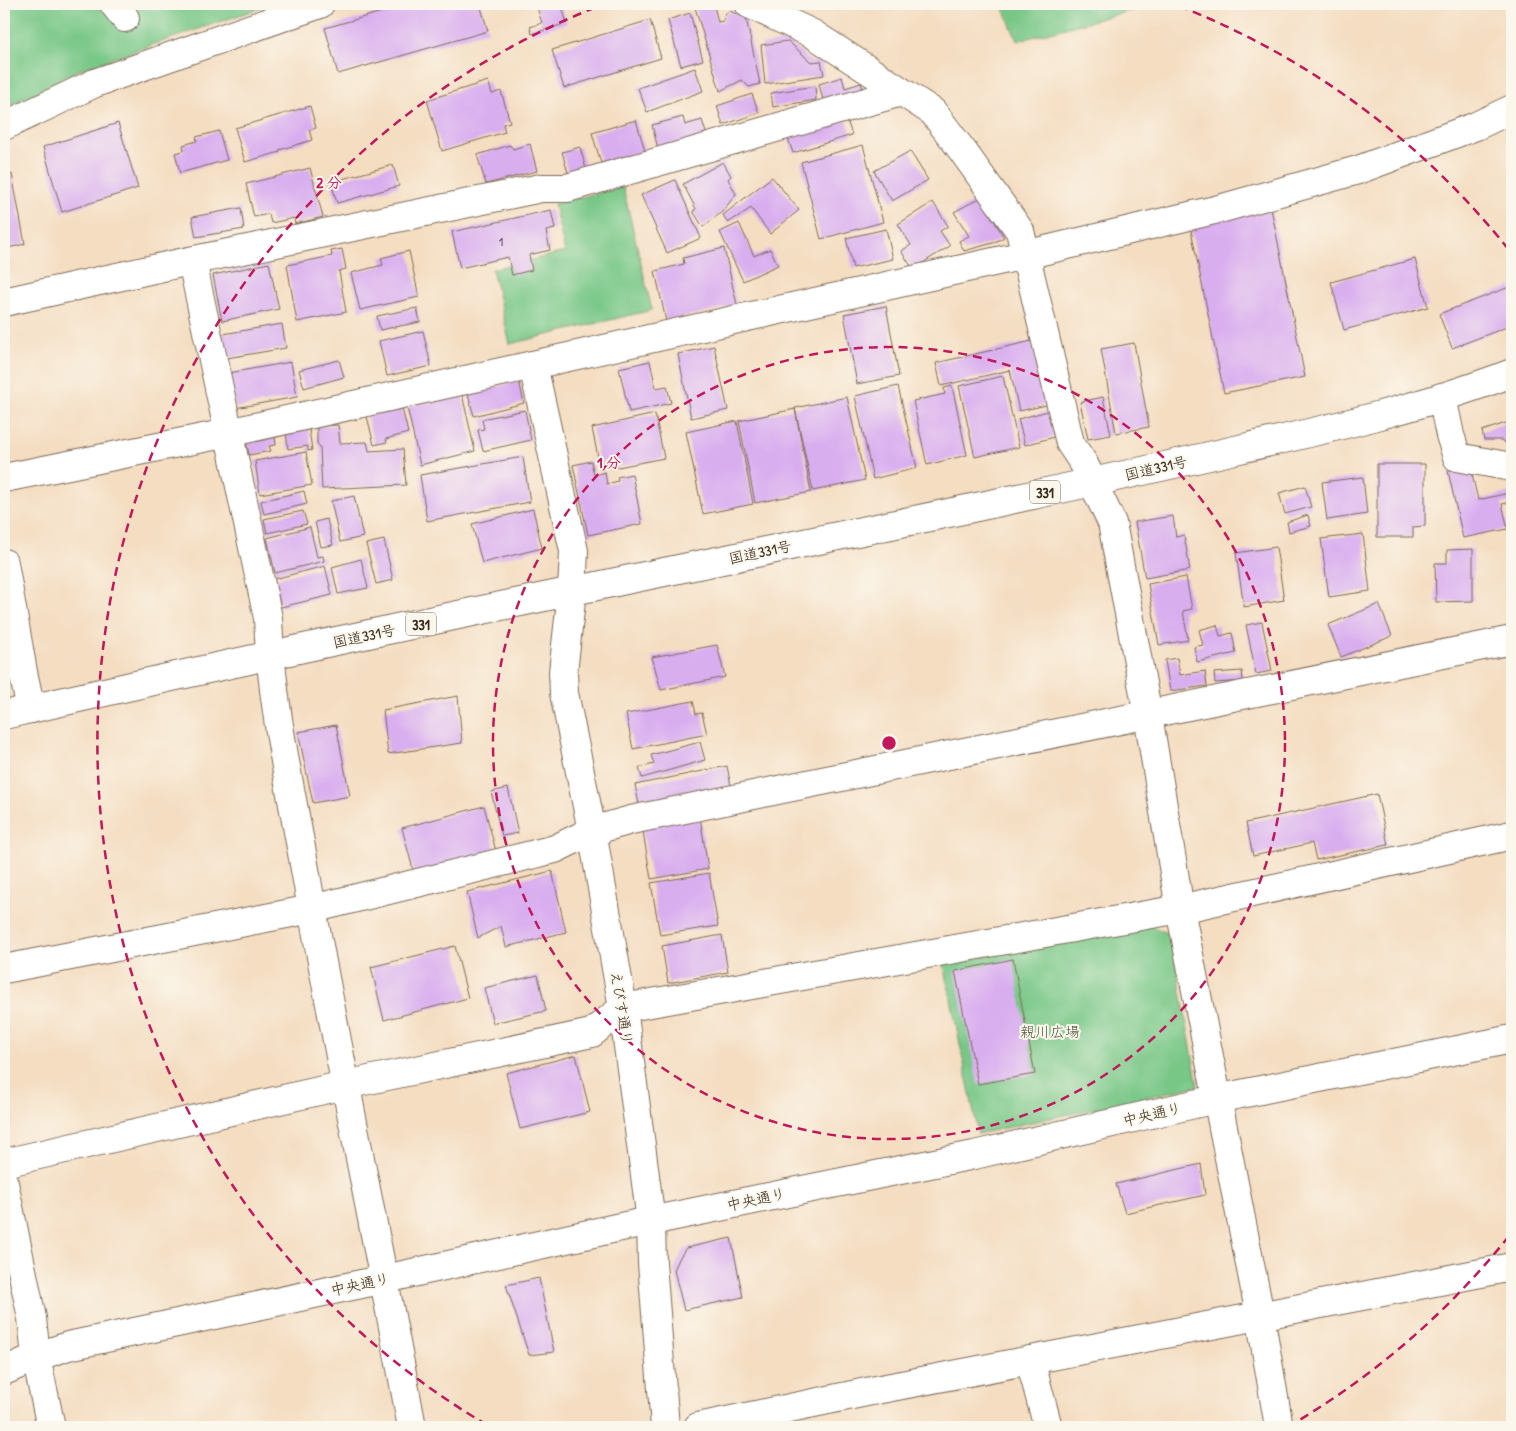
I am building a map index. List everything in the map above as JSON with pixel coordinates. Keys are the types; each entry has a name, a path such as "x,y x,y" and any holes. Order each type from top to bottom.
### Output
{"main road":[{"path":"4,126 95,83 320,4"},
{"path":"749,4 813,34 933,112 1020,231 1070,444 1084,464 1112,523 1148,715 1180,909 1260,1315 1279,1427"},
{"path":"4,302 192,260 541,188 567,188 901,92"},
{"path":"4,478 228,432 533,365 1025,255 1224,208 1358,170 1468,129 1512,110"},
{"path":"192,260 268,618 269,656 312,908 412,1427"},
{"name":"えびす通り","path":"533,365 574,550 572,592 563,672 564,693 592,831 623,1008 651,1221 652,1263 664,1427"},
{"name":"国道331号","path":"4,715 269,656 1093,483 1298,436 1442,397 1512,373"},
{"path":"1442,397 1450,435 1458,457 1512,467"},
{"path":"4,563 31,709"},
{"path":"4,969 312,908 555,849 592,831 631,820 1512,640"},
{"path":"4,1163 345,1085 592,1032 623,1008 1180,909 1512,835"},
{"name":"中央通り","path":"4,1371 68,1346 974,1154 1216,1099 1512,1039"},
{"path":"4,1183 32,1318 36,1357 51,1427"},
{"path":"698,1427 881,1389 1512,1267"},
{"path":"1030,1360 1048,1427"}],"green space":[{"path":"4,4 272,4 76,71 4,109"},
{"path":"1002,4 1155,4 1017,41"},
{"path":"623,187 652,310 510,344 492,269 565,252 554,204"},
{"name":"親川広場","path":"1150,925 1171,935 1198,1086 978,1134 944,964"}],"building":[{"path":"410,4 480,4 488,31 338,74 325,28"},
{"path":"536,4 561,4 567,23 532,34 530,27 542,23"},
{"path":"694,4 714,6 718,22 723,21 726,13 730,11 746,18 760,84 749,87 742,80 720,91"},
{"path":"690,13 703,60 681,66 668,20"},
{"path":"650,20 661,58 564,88 552,50"},
{"path":"788,41 811,62 821,61 824,75 765,84 761,45"},
{"path":"695,68 703,91 647,112 638,88"},
{"path":"842,77 845,88 861,83 864,92 824,104 819,84"},
{"path":"488,81 492,94 501,91 510,122 503,124 505,132 442,151 427,100"},
{"path":"815,86 816,100 773,107 771,93"},
{"path":"752,94 759,113 723,125 717,106"},
{"path":"310,106 316,128 309,130 312,140 245,162 235,128"},
{"path":"683,117 685,125 702,120 708,139 659,153 652,125"},
{"path":"636,120 645,151 601,163 592,133"},
{"path":"847,120 852,135 793,153 788,138"},
{"path":"118,123 138,188 62,212 43,147"},
{"path":"219,131 227,160 180,173 175,153 184,151 183,145 197,141 196,137"},
{"path":"530,144 537,171 486,184 477,155 510,145 513,149"},
{"path":"863,145 883,222 821,239 801,162"},
{"path":"580,147 586,169 568,173 562,152"},
{"path":"910,151 928,180 892,201 874,171"},
{"path":"723,162 731,176 728,179 736,194 722,212 703,227 693,211 696,209 683,184"},
{"path":"393,165 399,186 337,203 331,182"},
{"path":"310,168 323,217 295,224 294,218 271,223 269,214 254,217 246,184"},
{"path":"12,174 25,244 4,249 4,179"},
{"path":"772,177 799,210 770,234 751,208 728,223 723,215"},
{"path":"675,180 701,238 667,253 641,195"},
{"path":"980,198 1004,237 993,243 964,251 959,241 969,236 954,212"},
{"path":"933,202 948,226 940,231 950,246 913,269 901,251 911,245 898,224"},
{"path":"241,208 244,229 196,237 192,217"},
{"path":"1271,208 1305,377 1224,393 1190,225"},
{"path":"551,210 555,229 546,231 550,250 529,255 532,270 512,275 508,257 460,268 452,232"},
{"path":"739,223 754,256 770,249 778,265 743,281 720,232"},
{"path":"886,229 893,259 853,268 846,238"},
{"path":"724,248 737,305 666,321 655,271 684,264 683,258"},
{"path":"342,249 346,269 339,271 346,312 297,322 287,265 332,256 331,251"},
{"path":"409,251 419,297 360,310 351,273 383,265 381,258"},
{"path":"1415,259 1428,307 1344,330 1331,282"},
{"path":"269,263 279,309 222,321 213,275"},
{"path":"1512,286 1512,325 1452,348 1439,314"},
{"path":"886,306 899,376 857,384 844,314"},
{"path":"417,308 420,322 380,330 377,316"},
{"path":"282,324 286,348 221,359 217,335"},
{"path":"423,331 431,366 387,376 379,341"},
{"path":"1032,341 1047,405 1019,411 1010,370 941,386 936,363"},
{"path":"1134,343 1149,427 1116,433 1101,349"},
{"path":"714,346 728,410 691,418 678,354"},
{"path":"339,360 344,377 304,388 299,370"},
{"path":"650,361 656,388 667,386 671,403 629,412 619,368"},
{"path":"291,362 297,397 235,408 229,373"},
{"path":"1003,376 1019,447 975,457 959,386"},
{"path":"519,381 524,403 474,416 468,394"},
{"path":"898,386 917,468 873,479 855,396"},
{"path":"952,386 967,455 927,465 913,401 945,394 944,388"},
{"path":"462,394 475,451 420,465 407,407"},
{"path":"847,397 865,480 813,491 795,408"},
{"path":"1103,397 1111,435 1088,439 1080,402"},
{"path":"402,408 408,433 386,439 387,442 374,445 367,416"},
{"path":"795,409 811,492 755,503 739,421"},
{"path":"525,410 531,440 483,451 478,430 484,429 482,419"},
{"path":"1048,411 1054,437 1025,445 1018,419"},
{"path":"655,414 664,458 613,468 611,459 599,462 592,428"},
{"path":"737,421 753,504 703,514 686,432"},
{"path":"1512,421 1512,447 1501,440 1484,440 1482,431"},
{"path":"338,425 340,443 367,442 369,451 403,449 406,485 322,489 317,426"},
{"path":"309,429 312,450 308,451 308,446 288,449 286,432"},
{"path":"275,436 276,445 269,446 271,451 249,455 246,441"},
{"path":"306,452 312,485 260,494 255,461"},
{"path":"523,457 530,502 427,521 420,475"},
{"path":"591,461 594,475 605,472 607,484 618,481 617,477 632,474 642,524 588,535 573,465"},
{"path":"1377,464 1425,464 1425,526 1413,527 1413,537 1377,537"},
{"path":"1470,466 1478,500 1509,493 1512,502 1502,504 1508,529 1463,538 1448,471"},
{"path":"1363,477 1367,514 1327,520 1322,482"},
{"path":"1305,486 1311,507 1285,514 1279,493"},
{"path":"304,491 307,504 264,514 261,501"},
{"path":"354,496 363,537 340,542 331,501"},
{"path":"533,509 542,548 482,563 472,524"},
{"path":"303,511 307,524 267,533 264,519"},
{"path":"1308,515 1311,526 1289,532 1287,522"},
{"path":"1173,516 1176,537 1184,535 1190,570 1145,578 1135,522"},
{"path":"327,519 333,545 321,547 315,522"},
{"path":"310,527 317,557 323,556 324,561 275,573 267,538"},
{"path":"1363,534 1370,591 1329,597 1321,539"},
{"path":"384,540 393,580 376,584 366,544"},
{"path":"1276,547 1284,600 1244,607 1236,553"},
{"path":"1473,549 1473,601 1436,602 1435,563 1447,563 1447,550"},
{"path":"361,559 368,588 338,594 332,567"},
{"path":"325,566 332,595 281,607 274,579"},
{"path":"1186,577 1192,609 1183,611 1188,640 1159,645 1148,584"},
{"path":"1379,604 1392,636 1341,657 1328,625"},
{"path":"1262,622 1272,671 1256,674 1246,625"},
{"path":"1217,625 1220,636 1232,633 1236,653 1197,662 1194,647 1203,645 1199,630"},
{"path":"717,645 725,677 661,690 652,657"},
{"path":"1177,658 1180,675 1205,671 1207,686 1170,691 1165,660"},
{"path":"1242,671 1243,681 1215,683 1214,673"},
{"path":"458,696 462,743 388,754 383,710"},
{"path":"693,701 696,714 702,713 707,734 633,749 626,714"},
{"path":"336,725 350,796 313,803 298,732"},
{"path":"700,742 705,760 642,778 639,768 654,764 651,755"},
{"path":"727,766 731,786 639,804 635,785"},
{"path":"508,788 518,833 502,836 491,792"},
{"path":"1377,794 1388,845 1316,860 1312,843 1253,856 1246,823"},
{"path":"484,806 497,855 415,877 402,828"},
{"path":"700,816 708,869 651,879 642,826"},
{"path":"552,871 566,932 506,947 501,926 478,938 467,892"},
{"path":"709,873 718,926 660,935 651,883"},
{"path":"722,935 728,972 668,983 662,946"},
{"path":"455,946 468,998 384,1020 371,967"},
{"path":"1013,959 1035,1074 978,1084 955,971"},
{"path":"538,975 546,1011 493,1023 484,988"},
{"path":"576,1055 590,1112 520,1129 506,1073"},
{"path":"1201,1164 1205,1195 1125,1213 1116,1184"},
{"path":"731,1238 743,1297 684,1310 674,1270 680,1257 686,1248"},
{"path":"539,1278 554,1352 529,1355 506,1285"}]}
